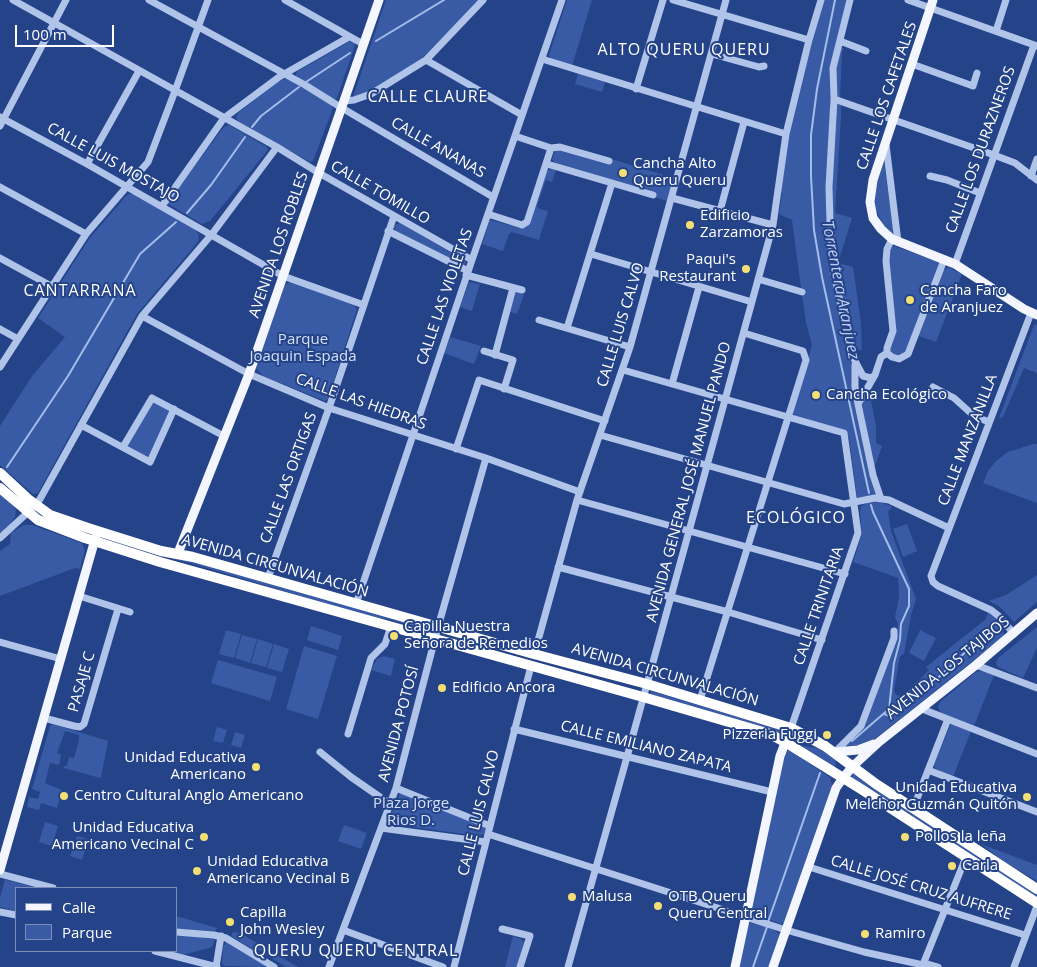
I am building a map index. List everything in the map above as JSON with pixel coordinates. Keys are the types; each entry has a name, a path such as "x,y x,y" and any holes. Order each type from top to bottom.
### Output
{"highway":[{"name":"AVENIDA CIRCUNVALACIÓN","path":"0,474 42,522 94,541 160,562 758,730 785,742 843,778 1037,905"},
{"name":"AVENIDA CIRCUNVALACIÓN","path":"0,488 32,509 161,550 178,553 534,654 647,684 791,728 835,752 876,784 1037,889"}],"main road":[{"name":"AVENIDA LOS ROBLES","path":"178,553 249,374 379,0"},
{"name":"CALLE LOS CAFETALES","path":"932,4 872,180 870,202 873,218 880,229 895,240 955,264 1034,314"},
{"path":"0,872 98,530"},
{"name":"AVENIDA LOS TAJIBOS","path":"773,967 836,788 843,778 879,742 1036,616"},
{"path":"735,967 780,756 791,728"},
{"name":"AVENIDA LOS TAJIBOS","path":"835,752 864,748 879,742"}],"street":[{"name":"CALLE TOMILLO","path":"13,0 175,92 277,147 472,260"},
{"path":"1,120 66,0"},
{"name":"CALLE ANANAS","path":"150,0 343,105 494,197"},
{"path":"0,367 86,234 148,162 208,0"},
{"path":"285,0 363,44"},
{"path":"343,105 371,94 426,60 483,0"},
{"name":"CALLE LAS VIOLETAS","path":"356,604 467,273 562,0"},
{"path":"636,89 664,0"},
{"path":"673,0 809,40"},
{"name":"CALLE LUIS CALVO","path":"534,654 577,500 630,347 726,0"},
{"name":"AVENIDA GENERAL JOSÉ MANUEL PANDO","path":"568,967 773,225 786,134 809,40 821,0"},
{"path":"850,0 833,68 834,100 829,187 833,270 850,348 855,361 863,376 871,378 875,375"},
{"path":"908,0 932,4 1035,46"},
{"path":"996,31 1006,0"},
{"path":"162,206 224,118 285,74 349,37"},
{"path":"840,41 866,51"},
{"name":"CALLE LOS DURAZNEROS","path":"955,264 1035,46"},
{"path":"712,54 759,67 764,66"},
{"path":"542,59 786,134"},
{"path":"426,60 522,115"},
{"path":"912,64 973,86 978,73"},
{"path":"87,164 139,70"},
{"path":"834,100 1015,163 1034,178 1037,159"},
{"name":"CALLE LUIS MOSTAJO","path":"1,120 87,164 283,276 364,305"},
{"path":"720,211 744,122"},
{"path":"515,136 551,148 560,147 609,161"},
{"path":"885,142 895,240 886,254 893,331 887,353"},
{"path":"0,538 32,509 142,316 212,234 277,147"},
{"path":"488,214 522,225 527,222 551,148"},
{"path":"546,164 654,195"},
{"path":"930,176 947,180 980,193"},
{"path":"567,328 612,183"},
{"path":"0,187 86,234"},
{"path":"672,198 773,225"},
{"name":"CALLE LAS ORTIGAS","path":"268,578 329,408 394,216"},
{"name":"CALLE TOMILLO","path":"388,231 467,273 522,290"},
{"path":"591,254 752,302"},
{"path":"0,258 53,287"},
{"path":"887,353 899,359 908,354 944,260"},
{"path":"758,279 802,292"},
{"path":"672,384 699,286"},
{"path":"495,354 514,288"},
{"name":"CALLE MANZANILLA","path":"1014,634 1000,617 991,610 938,586 933,582 931,576 989,422 1034,314"},
{"name":"CALLE LAS HIEDRAS","path":"142,316 249,374 329,408 486,458 580,492"},
{"path":"539,320 630,347"},
{"path":"0,329 18,339"},
{"path":"700,700 806,360 806,353 799,349 744,333"},
{"path":"484,351 513,360 504,389"},
{"path":"858,404 875,375 881,357 887,353"},
{"path":"855,361 855,387 858,404 873,475 881,499"},
{"path":"623,370 788,417"},
{"path":"456,448 478,380 605,421"},
{"path":"933,387 954,398 974,416 989,422"},
{"path":"123,447 152,398 224,436"},
{"path":"81,425 150,462 174,409"},
{"name":"CALLE TRINITARIA","path":"788,417 844,433 858,533 791,728"},
{"path":"600,435 844,504 874,498 889,500 949,528"},
{"name":"AVENIDA POTOSÍ","path":"329,967 396,788 438,627 486,458"},
{"path":"577,500 845,574"},
{"path":"558,566 728,612 822,640"},
{"path":"79,596 130,612"},
{"name":"PASAJE C","path":"44,718 80,727 84,724 118,608"},
{"path":"348,734 371,658 386,644 391,626"},
{"path":"835,752 861,726 894,638 894,631"},
{"path":"0,642 61,659"},
{"path":"976,665 1037,688"},
{"name":"CALLE LUIS CALVO","path":"454,967 531,666"},
{"path":"922,709 1037,754"},
{"path":"913,809 948,719"},
{"name":"CALLE EMILIANO ZAPATA","path":"514,729 772,792"},
{"path":"320,752 351,777 390,804"},
{"path":"928,770 1037,812"},
{"path":"396,788 490,826"},
{"path":"381,828 487,838 596,868 786,930 864,952 938,967"},
{"path":"923,965 966,857"},
{"name":"CALLE JOSÉ CRUZ AUFRERE","path":"809,867 1025,935"},
{"path":"0,872 50,887"},
{"path":"1014,967 1037,905"},
{"path":"0,912 15,914"},
{"path":"502,928 530,936 520,967"},
{"path":"343,930 443,967"},
{"path":"178,932 221,936 274,967"},
{"path":"159,952 216,967 221,936"}],"green space":[{"path":"386,0 480,0 422,58 390,82 352,100"},
{"path":"567,0 592,0 572,66 551,59 549,55"},
{"path":"823,0 851,0 830,67 831,271 853,370 870,473 876,496 857,497 849,438 845,430 795,416 793,413 812,345 806,323 802,294 804,294 805,290 801,288 792,220 779,214 782,194 780,190 788,134"},
{"path":"352,40 356,42 337,98 329,97 296,77 298,71"},
{"path":"842,48 844,49 842,52 840,99 836,97 836,72 838,56"},
{"path":"578,73 605,82 602,92 575,84"},
{"path":"286,79 331,104 333,108 313,161 310,162 238,121 236,117 239,112 280,80"},
{"path":"836,104 841,105 841,118 835,213 852,218 838,263 853,267 861,323 862,350 853,349 836,275 831,212"},
{"path":"229,125 267,147 268,150 210,221 202,224 167,202 224,127"},
{"path":"556,149 611,159 674,178 667,201 556,164 552,159"},
{"path":"884,162 894,234 883,225 876,210 877,182"},
{"path":"550,169 556,170 552,182 546,180 537,206 548,211 539,240 512,232 509,234 503,251 482,244 490,220 520,228 529,224 547,171"},
{"path":"129,194 133,194 194,228 199,235 198,242 137,314 38,493 33,494 0,465 0,426 32,376 65,337 38,318 89,239"},
{"path":"400,223 465,261 466,264 462,266 396,231 395,225"},
{"path":"894,246 939,262 907,350 898,356 893,355 890,351 895,334 888,260 891,248"},
{"path":"948,267 962,274 936,342 919,336 943,271"},
{"name":"Parque Joaquin Espada","path":"291,282 354,305 357,309 328,399 325,401 263,376 256,368 256,363 285,285"},
{"path":"469,282 480,284 472,311 460,307"},
{"path":"516,292 524,295 517,314 510,312"},
{"path":"1034,325 1037,325 1037,373 1024,368 1003,417 999,418"},
{"path":"450,337 481,346 474,364 444,353"},
{"path":"875,379 870,395 876,426 876,443 882,446 874,469 860,404"},
{"path":"153,400 170,410 150,457 147,459 127,447"},
{"path":"1037,444 1037,503 983,483 988,471 996,461 1008,452"},
{"path":"0,493 13,504 16,511 11,523 0,533"},
{"path":"879,502 891,506 891,509 888,511 891,531 916,599 904,654 900,656 894,690 896,695 902,696 929,670 926,667 986,619 988,612 1002,625 1004,633 1003,637 871,742 846,746 863,729 866,723 897,638 898,624 895,617 899,597 898,578 853,562 862,534 861,506 867,503"},
{"path":"907,524 917,551 903,557 893,529"},
{"path":"26,525 32,525 82,543 85,550 80,569 75,568 0,596 0,551 10,544 11,533"},
{"path":"101,535 425,627 425,629 378,618 160,556 100,538"},
{"path":"1037,575 1037,602 1014,622 999,606 989,601 1006,595"},
{"path":"311,626 342,636 338,650 307,640"},
{"path":"1037,627 1037,648 1023,678 998,667 996,663 998,658"},
{"path":"226,630 241,634 234,658 219,654"},
{"path":"920,630 936,638 924,661 909,653"},
{"path":"242,635 257,639 250,663 235,658"},
{"path":"258,639 273,644 266,667 251,663"},
{"path":"274,644 289,649 282,672 267,668"},
{"path":"304,646 337,656 318,719 286,709"},
{"path":"384,656 395,659 391,676 371,670 377,659"},
{"path":"218,660 277,677 270,701 211,683"},
{"path":"980,671 994,675 974,726 941,713 938,707 940,702 976,672"},
{"path":"651,691 782,730 781,733 650,694"},
{"path":"53,724 108,741 100,778 64,768 64,766 67,766 69,757 74,758 79,740 79,735 65,731 57,753 61,755 59,765 50,763 45,783 62,790 57,808 41,803 39,810 27,807 29,797 38,799 40,792 32,789 50,726"},
{"path":"951,724 971,731 953,777 936,769 934,765"},
{"path":"217,727 227,730 223,743 213,741"},
{"path":"235,732 245,735 241,748 231,745"},
{"path":"797,745 826,751 836,760 835,768"},
{"path":"787,751 790,751 830,777 832,785 784,923 781,924 750,912"},
{"path":"854,773 872,788 1037,894 1037,898 850,778"},
{"name":"Plaza Jorge Rios D.","path":"400,793 412,796 487,827 484,834 478,836 391,824 389,819"},
{"path":"45,822 58,826 52,846 39,842"},
{"path":"344,825 367,833 361,849 338,841"},
{"path":"77,836 88,839 82,860 70,856"},
{"path":"981,844 1037,865 1037,881 1004,862"},
{"path":"5,879 34,887 15,887 15,911 0,907 0,898"},
{"path":"178,917 217,928 215,931 178,929"},
{"path":"750,923 769,927 780,934 769,967 738,967 747,925"},
{"path":"233,932 240,933 298,967 286,967 259,950 254,950 231,936"},
{"path":"178,935 216,937 212,947 183,955 172,952 178,952"},
{"path":"513,936 524,942 517,967 505,967"},
{"path":"226,942 268,967 224,966 222,963 223,947"}],"waterway":[{"path":"376,41 444,0"},
{"name":"Torrentera Aranjuez","path":"835,0 817,89 811,135 814,230 822,277 869,493"},
{"path":"306,82 350,53"},
{"path":"252,127 261,116 299,87"},
{"path":"187,213 211,185 245,137"},
{"path":"7,467 68,376 140,254 176,222"},
{"name":"Torrentera Aranjuez","path":"852,741 889,709 901,624 909,606 909,589 871,505"},
{"path":"884,714 890,716 924,691 974,644 987,642"},
{"name":"Torrentera Aranjuez","path":"768,922 820,773"},
{"name":"Torrentera Aranjuez","path":"753,967 767,927"}],"place":[{"name":"Cancha Alto Queru Queru","path":"623,173"},
{"name":"Edificio Zarzamoras","path":"690,225"},
{"name":"Paqui's Restaurant","path":"746,269"},
{"name":"Cancha Faro de Aranjuez","path":"910,300"},
{"name":"Cancha Ecológico","path":"816,395"},
{"name":"Capilla Nuestra Señora de Remedios","path":"394,636"},
{"name":"Edificio Ancora","path":"442,688"},
{"name":"Pizzeria Fuggi","path":"827,735"},
{"name":"Unidad Educativa Americano","path":"256,767"},
{"name":"Centro Cultural Anglo Americano","path":"64,796"},
{"name":"Unidad Educativa Melchor Guzmán Quitón","path":"1027,797"},
{"name":"Unidad Educativa Americano Vecinal C","path":"204,837"},
{"name":"Pollos la leña","path":"905,837"},
{"name":"Carla","path":"952,866"},
{"name":"Unidad Educativa Americano Vecinal B","path":"197,871"},
{"name":"Malusa","path":"572,897"},
{"name":"OTB Queru Queru Central","path":"658,906"},
{"name":"Capilla John Wesley","path":"230,922"},
{"name":"Ramiro","path":"865,934"}],"district":[{"name":"ALTO QUERU QUERU","path":"684,50"},
{"name":"CALLE CLAURE","path":"428,97"},
{"name":"CANTARRANA","path":"80,291"},
{"name":"ECOLÓGICO","path":"796,518"},
{"name":"QUERU QUERU CENTRAL","path":"356,951"}]}
